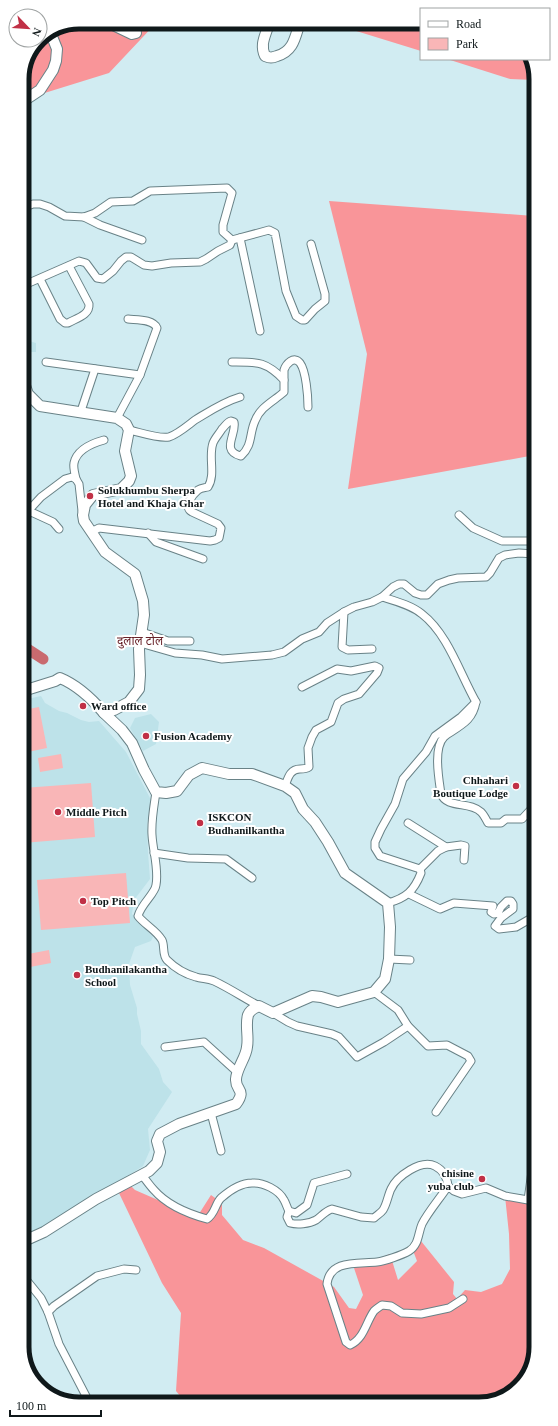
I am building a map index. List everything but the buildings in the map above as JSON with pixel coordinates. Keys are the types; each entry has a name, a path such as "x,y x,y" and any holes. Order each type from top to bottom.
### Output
{"street":[{"path":"122,29 132,34 136,33 135,29"},
{"path":"267,29 263,38 262,50 265,56 271,58 283,54 289,50 298,29"},
{"path":"29,98 40,90 54,70 57,49 52,37"},
{"path":"29,205 40,204 65,216 84,217 95,213 111,202 133,201 150,191 227,188 232,193 223,225 223,232 232,240"},
{"path":"84,217 100,225 142,240"},
{"path":"232,240 269,230 275,233 286,291 296,316 302,320 305,320 325,301 325,294 311,244"},
{"path":"240,238 260,331"},
{"path":"29,283 79,261 86,263 98,278 103,279 113,272 126,257 131,257 144,265 152,266 171,263 200,262 206,260 230,245 232,240"},
{"path":"40,279 60,320 68,323 86,314 90,308 69,266"},
{"path":"117,418 140,375 157,328 156,325 151,322 128,320"},
{"path":"91,532 98,528 210,541 219,538 221,528 218,524 192,512 188,507 188,504 196,492 200,489 208,487 210,484 212,472 211,451 213,443 226,424 232,421 235,425 230,444 232,450 236,455 241,456 247,451 250,445 255,420 267,404 275,400 284,392 284,370 287,363 292,360 297,360 300,362 303,372 308,407"},
{"path":"46,362 140,375"},
{"path":"232,362 252,362 265,364 277,372 284,380"},
{"path":"80,411 95,369"},
{"path":"29,394 40,406 80,411 117,418 126,424 129,430 125,450 131,476 129,481 121,489 93,495 85,505 83,515"},
{"path":"129,430 162,437 169,436 181,431 216,406 240,397"},
{"path":"104,440 90,444 74,461 84,521 105,552 135,574 143,601 144,615 140,643 139,689 129,702 114,710 104,713"},
{"path":"29,507 65,479 72,477 76,479"},
{"path":"29,510 53,522 59,529"},
{"path":"459,515 473,528 502,541 529,541"},
{"path":"148,533 156,542 203,559"},
{"path":"140,643 175,653 202,655 222,659 272,655 284,652 302,639 319,632 327,623 344,612 354,607 372,602 399,584 404,584 421,596 427,595 438,584 458,578 486,577 499,558 505,555 529,554"},
{"path":"382,596 409,607 421,614 430,623 444,639 451,650 476,702 474,712 469,718 462,725 443,737 437,753 440,794 443,799 448,802 464,805 480,811 488,823 501,824 506,819 522,819 529,811"},
{"path":"344,612 342,647 348,650 372,649"},
{"path":"142,632 168,641 190,641"},
{"path":"285,786 291,772 296,769 306,769 309,767 308,748 316,730 331,722 338,703 360,694 377,673 378,668 375,666 351,671 337,669 302,686"},
{"path":"29,689 60,678 66,680 82,692 122,730 132,743 156,792 152,834 157,878 156,887 139,911 138,916 144,923 157,933 163,942 166,958 186,974 214,981 297,1026 339,1037 357,1057 384,1042 408,1026"},
{"path":"420,869 388,860 380,856 375,848 375,842 381,828 395,804 403,779 426,752 435,736 461,717 476,702"},
{"path":"156,792 166,793 178,791 189,775 202,768 229,774 252,774 285,786 295,793 303,809 315,822 328,842 345,873 388,903 397,901 409,894 418,881 421,873 420,869 438,851 446,847 465,846 464,860"},
{"path":"408,823 446,847"},
{"path":"154,853 188,858 226,859 252,878"},
{"path":"409,894 440,910 454,903 493,906 491,912 494,914 498,913 501,907 507,902 511,901 514,904 513,909 501,918 495,926 499,929 516,927 529,919"},
{"path":"273,1013 312,996 338,1002 374,992 385,979 389,959 390,927 388,903"},
{"path":"389,959 410,960"},
{"path":"374,992 398,1010 408,1026 428,1046 446,1045 468,1056 471,1061 436,1112"},
{"path":"29,1239 44,1232 96,1199 149,1171 157,1163 160,1152 157,1140 160,1134 179,1124 236,1104 240,1099 241,1092 236,1082 237,1072 248,1048 248,1014 260,1006"},
{"path":"165,1046 204,1042 237,1072"},
{"path":"211,1113 221,1151"},
{"path":"142,1175 155,1192 171,1203 195,1215 207,1219 211,1216 220,1199 235,1188 252,1183 266,1186 276,1190 284,1199 288,1211 287,1217 290,1223 297,1225 315,1221 328,1210 332,1209 360,1217 374,1218 383,1210 391,1188 399,1178 423,1164 431,1164 439,1168 447,1178 448,1186 422,1224 418,1240 411,1251 379,1262 359,1262 336,1267 330,1273 327,1284 346,1342 350,1345 355,1343 375,1311 382,1305 391,1306 402,1313 421,1314 449,1308 463,1299"},
{"path":"288,1211 296,1213 307,1205 314,1183 347,1174"},
{"path":"448,1186 454,1191 462,1194 486,1188 506,1196 528,1200 529,1193"},
{"path":"48,1312 54,1306 97,1276 124,1269 136,1270"},
{"path":"29,1283 41,1298 48,1312 59,1344 86,1397"}],"shaded area":[{"path":"79,29 150,29 109,73 29,98 29,76 34,57 40,48 48,48 48,40 54,36 69,30"},
{"path":"352,29 420,29 420,51"},
{"path":"450,60 525,60 529,72 529,80 510,79"},
{"path":"329,201 529,216 529,456 348,489 367,354"},
{"path":"29,341 36,343 36,352 29,352"},
{"name":"Budhanilakantha School","path":"41,696 45,703 59,711 89,722 99,721 126,752 151,800 147,824 150,879 134,900 132,914 153,937 151,941 135,947 129,964 130,985 137,1008 141,1031 141,1044 159,1069 163,1082 172,1092 148,1129 150,1150 143,1166 93,1198 29,1235 29,699"},
{"name":"Fusion Academy","path":"151,714 159,722 156,744 143,751 130,728 135,718"},
{"path":"130,1185 135,1190 197,1217 211,1195 222,1203 222,1215 243,1240 264,1248 334,1287 349,1308 356,1309 363,1295 354,1268 355,1260 379,1258 390,1254 398,1280 417,1261 412,1248 414,1242 421,1241 454,1282 453,1294 457,1299 465,1290 481,1292 502,1284 510,1269 509,1234 505,1196 529,1199 529,1354 524,1369 521,1375 509,1387 501,1392 486,1397 181,1397 176,1391 181,1313 162,1283 119,1193"}],"green space":[{"path":"39,707 47,748 29,752 29,709"},
{"path":"61,754 63,768 40,772 38,758"},
{"name":"Middle Pitch","path":"91,783 95,837 29,842 29,788"},
{"name":"Top Pitch","path":"126,873 130,923 41,930 37,880"},
{"path":"49,950 51,963 29,967 29,954"}],"waterway":[{"path":"29,650 43,659"}],"place":[{"name":"Solukhumbu Sherpa Hotel and Khaja Ghar","path":"90,496"},
{"name":"Ward office","path":"83,706"},
{"name":"Fusion Academy","path":"146,736"},
{"name":"Chhahari Boutique Lodge","path":"516,786"},
{"name":"Middle Pitch","path":"58,812"},
{"name":"ISKCON Budhanilkantha","path":"200,823"},
{"name":"Top Pitch","path":"83,901"},
{"name":"Budhanilakantha School","path":"77,975"},
{"name":"chisine yuba club","path":"482,1179"}],"district":[{"name":"दुलाल टोल","path":"140,641"}]}
